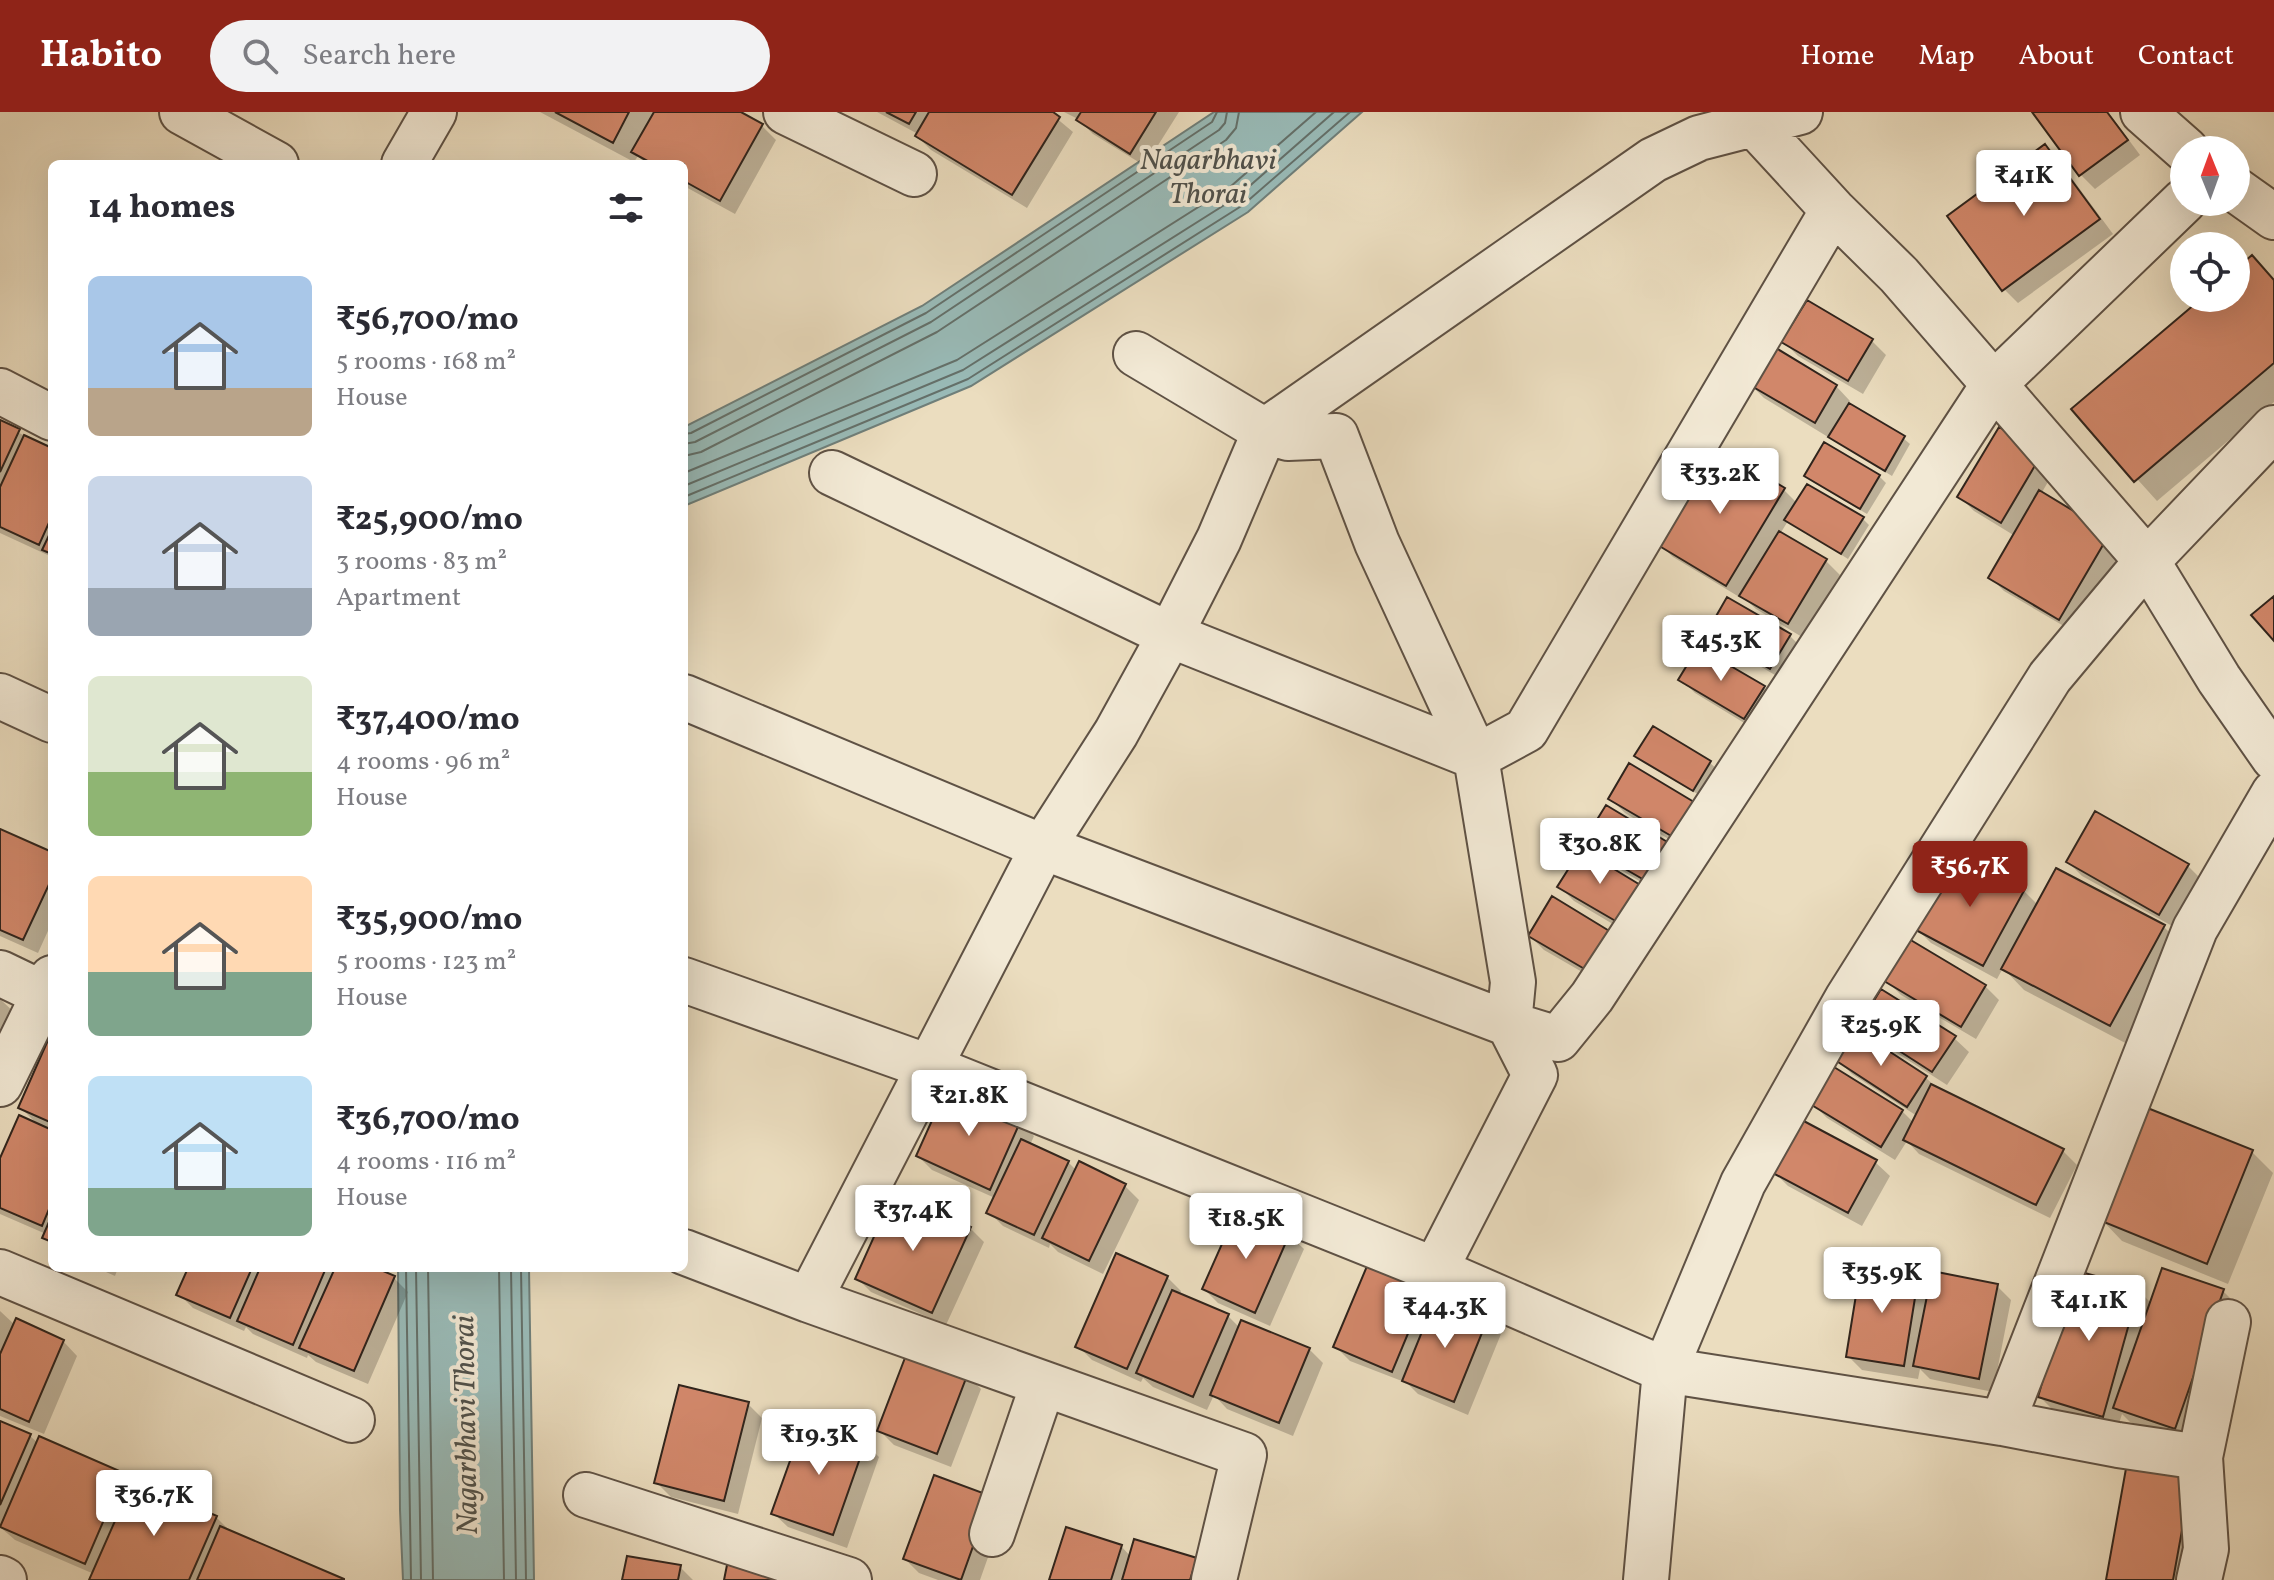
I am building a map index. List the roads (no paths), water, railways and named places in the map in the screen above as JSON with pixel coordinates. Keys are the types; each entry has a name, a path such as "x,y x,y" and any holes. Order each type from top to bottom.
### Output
{"street":[{"path":"182,112 269,160"},
{"path":"406,160 434,112"},
{"path":"786,112 914,174"},
{"path":"809,1300 1043,847 1116,733 1170,635 1219,539 1265,431 1653,160 1750,118 1800,112"},
{"path":"2143,112 2170,136"},
{"path":"1750,118 1833,210 1899,275 2147,561 2219,679 2274,758"},
{"path":"2250,200 2274,217"},
{"path":"1476,757 1526,730 1833,210"},
{"path":"688,699 1043,847 1509,1024 1558,1039 1592,997 1994,384 2170,214"},
{"path":"1136,354 1265,431 1288,438 1336,436 1377,543 1476,757 1513,982 1509,1024 1535,1075 1435,1270"},
{"path":"0,391 48,416"},
{"path":"1646,1580 1665,1370 1743,1183 1847,999 2050,677 2147,561 2274,428"},
{"path":"832,473 1170,635 1476,757"},
{"path":"0,696 48,718"},
{"path":"2002,1423 2195,929 2274,793"},
{"path":"0,973 48,989"},
{"path":"688,981 929,1067 1435,1270 1665,1370 2200,1457"},
{"path":"0,1084 48,994"},
{"path":"688,1254 809,1300 1244,1455 1214,1580"},
{"path":"0,1272 352,1420"},
{"path":"2199,1580 2206,1549 2200,1457 2228,1322"},
{"path":"992,1534 1043,1384"},
{"path":"586,1495 849,1580"}],"water":[{"name":"Nagarbhavi Thorai","path":"1214,112 1362,112 1248,212 971,386 688,504 688,425 922,306"},
{"name":"Nagarbhavi Thorai","path":"398,1272 529,1272 534,1580 403,1580"}]}
